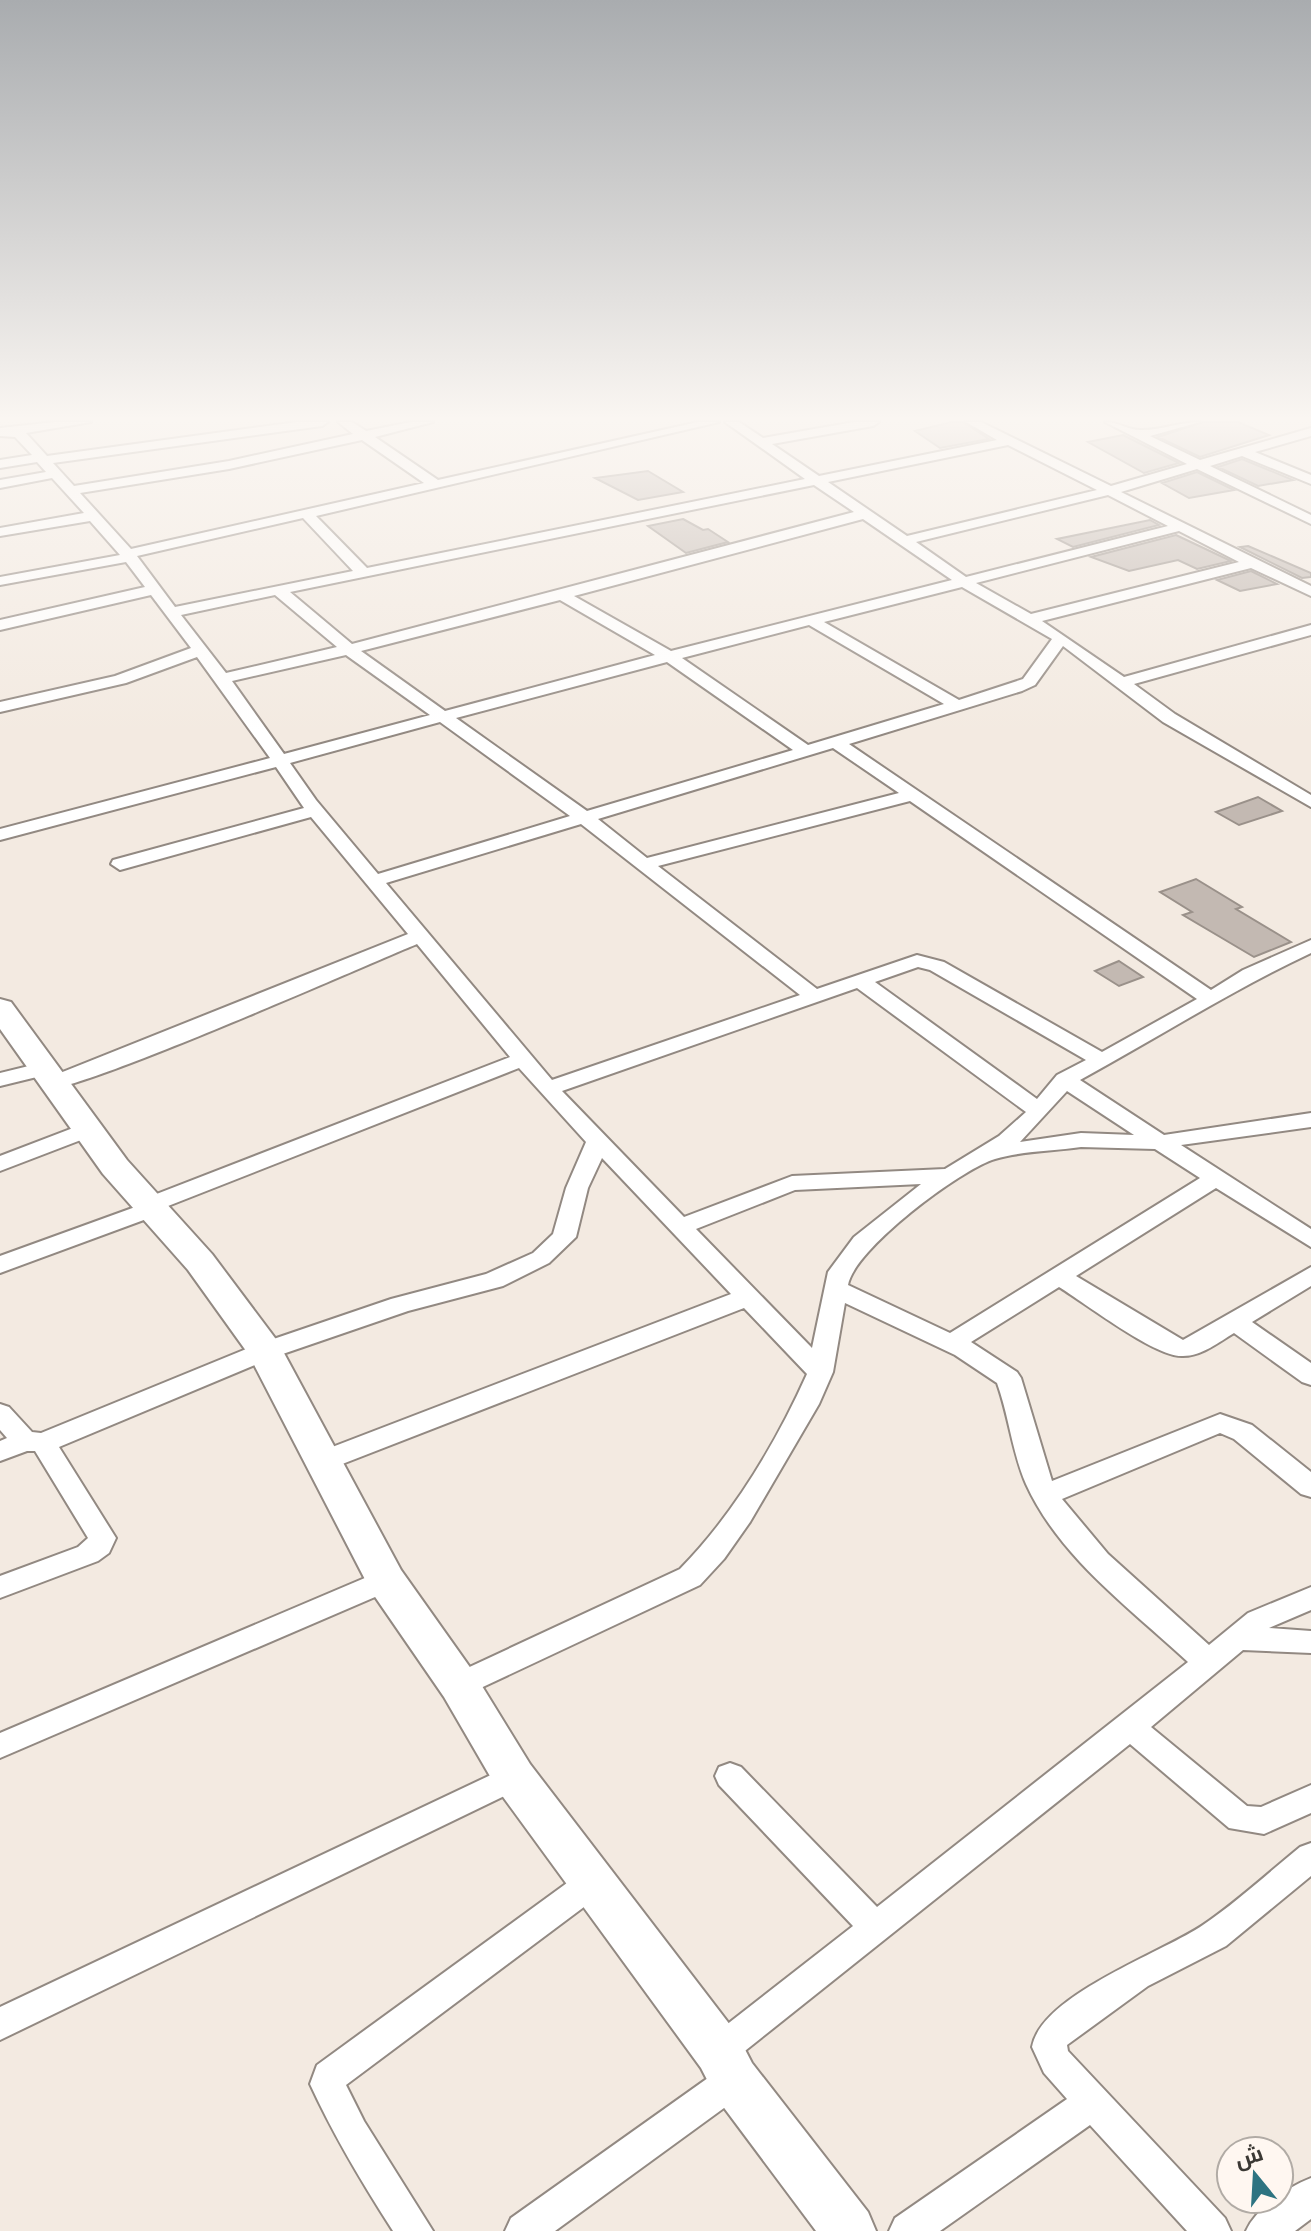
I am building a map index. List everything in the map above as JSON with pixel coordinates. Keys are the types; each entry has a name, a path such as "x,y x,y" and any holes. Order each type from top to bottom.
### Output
{"street":[{"path":"0,532 34,526"},
{"path":"102,526 172,612 315,810 548,1089 820,1372"},
{"path":"0,581 254,526"},
{"path":"319,526 364,573"},
{"path":"172,612 594,526"},
{"path":"222,679 459,624 818,526"},
{"path":"887,526 966,583 1061,638 1169,718 1248,761 1311,802"},
{"path":"907,540 964,526"},
{"path":"0,835 669,656 1180,527 1311,592"},
{"path":"1027,620 1252,563"},
{"path":"0,625 154,590"},
{"path":"278,590 351,651 587,820 814,996"},
{"path":"560,594 669,656 807,752"},
{"path":"812,621 958,706"},
{"path":"1123,682 1311,630"},
{"path":"374,881 587,820 1029,682 1061,638"},
{"path":"0,707 120,680 200,650"},
{"path":"837,743 1211,999"},
{"path":"644,864 914,795"},
{"path":"120,864 315,810"},
{"path":"0,1080 47,1076 123,1058 420,936"},
{"path":"459,1685 690,1577 740,1515 806,1404 820,1372 837,1278 862,1242 918,1196 1024,1128 1065,1080 1250,974 1311,946"},
{"path":"548,1089 917,961 927,962 1101,1060"},
{"path":"860,981 1039,1111"},
{"path":"0,1008 86,1130 200,1262 265,1351 386,1580 459,1685 514,1777 849,2231"},
{"path":"0,1265 523,1059"},
{"path":"1065,1080 1311,1240"},
{"path":"988,1153 1081,1140 1159,1142 1311,1120"},
{"path":"0,1164 86,1130"},
{"path":"22,1445 265,1351 400,1305 494,1280 541,1258 564,1237 577,1188 598,1141"},
{"path":"680,1227 792,1183 952,1176"},
{"path":"950,1344 1215,1179"},
{"path":"1059,1276 1176,1348 1197,1344 1311,1275"},
{"path":"835,1289 992,1364 1008,1378 1032,1467 1045,1495 1072,1535 1208,1662"},
{"path":"323,1461 748,1297"},
{"path":"1234,1321 1311,1376"},
{"path":"0,1413 22,1445 102,1538 99,1546 88,1554 0,1587"},
{"path":"1045,1495 1220,1423 1243,1432 1311,1487"},
{"path":"0,1746 386,1580"},
{"path":"524,2231 726,2066 875,1927 1130,1727 1258,1621 1311,1598"},
{"path":"1237,1638 1311,1642"},
{"path":"1130,1727 1240,1819 1253,1823 1264,1821 1311,1798"},
{"path":"730,1776 875,1927"},
{"path":"0,2024 514,1777"},
{"path":"1210,2230 1056,2062 1049,2047 1051,2036 1136,1975 1214,1936 1311,1857"},
{"path":"414,2231 351,2133 328,2084 329,2077 593,1882"},
{"path":"908,2231 1092,2103"},
{"path":"1265,2231 1311,2196"}],"building":[{"path":"648,526 696,526 708,529 728,542 686,553"},
{"path":"1120,526 1155,526 1073,547 1057,539"},
{"path":"1176,535 1231,561 1197,569 1178,560 1129,571 1091,557"},
{"path":"1248,546 1311,573 1311,577 1302,578 1240,547"},
{"path":"1251,571 1277,584 1240,591 1217,580"},
{"path":"1258,797 1282,811 1239,825 1216,812"},
{"path":"1196,879 1242,907 1236,909 1291,942 1254,957 1183,915 1192,912 1160,892"},
{"path":"1119,961 1143,977 1119,986 1095,971"}]}
